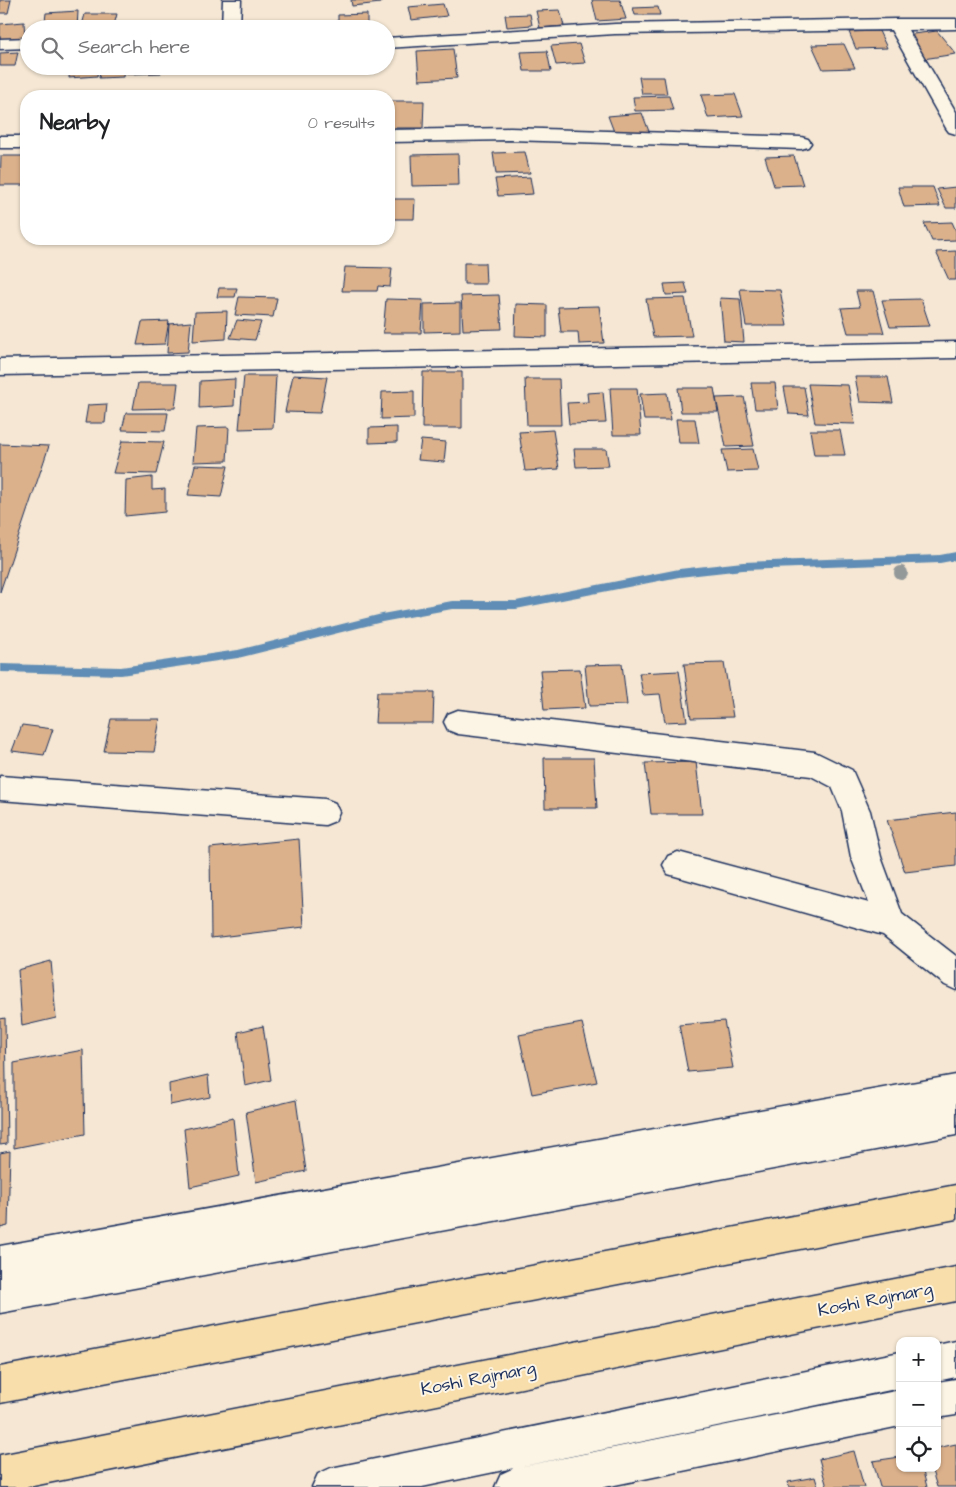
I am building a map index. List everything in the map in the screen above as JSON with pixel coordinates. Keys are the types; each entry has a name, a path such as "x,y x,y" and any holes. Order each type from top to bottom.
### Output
{"main road":[{"path":"0,1385 956,1202"},
{"name":"Koshi Rajmarg","path":"0,1474 956,1284"}],"street":[{"path":"231,20 232,0"},
{"path":"896,24 956,128"},
{"path":"395,42 614,29 956,24"},
{"path":"0,44 20,43"},
{"path":"395,136 510,134 801,142"},
{"path":"0,142 20,142"},
{"path":"0,367 956,350"},
{"path":"458,722 815,764 842,779 856,811 866,857 891,923"},
{"path":"0,788 325,812"},
{"path":"678,865 891,923 956,976"},
{"path":"0,1263 956,1091"},
{"path":"0,1296 956,1119"},
{"path":"941,1362 956,1359"},
{"path":"331,1487 896,1371"},
{"path":"941,1399 956,1397"},
{"path":"514,1487 896,1409"}],"building":[{"path":"0,0 11,0 8,13 0,13"},
{"path":"351,0 380,0 381,3 352,6"},
{"path":"592,0 620,0 626,19 597,21"},
{"path":"443,4 447,16 411,20 408,7"},
{"path":"658,7 660,15 635,15 633,8"},
{"path":"560,10 564,26 540,28 536,11"},
{"path":"78,11 78,20 45,20 46,13"},
{"path":"85,14 117,14 115,20 83,20"},
{"path":"367,14 367,20 338,20 338,15"},
{"path":"530,14 532,25 507,27 505,15"},
{"path":"20,22 20,39 0,41 0,24"},
{"path":"879,31 887,48 856,49 849,32"},
{"path":"937,31 956,54 923,59 905,35"},
{"path":"579,44 585,63 556,65 551,46"},
{"path":"844,44 855,68 823,69 812,45"},
{"path":"453,49 457,78 419,80 417,51"},
{"path":"547,51 551,71 524,71 521,52"},
{"path":"18,52 15,66 0,66 0,53"},
{"path":"69,75 97,75 97,76 69,78"},
{"path":"100,75 123,75 123,77 99,78"},
{"path":"639,77 664,77 667,94 642,94"},
{"path":"735,94 743,116 708,118 701,95"},
{"path":"669,96 673,110 635,111 633,97"},
{"path":"395,101 424,101 423,128 395,128"},
{"path":"642,113 650,134 616,137 608,116"},
{"path":"525,152 530,173 496,174 493,153"},
{"path":"458,154 459,185 412,186 411,155"},
{"path":"1,156 20,156 20,185 0,185"},
{"path":"794,156 803,185 774,186 765,157"},
{"path":"530,177 533,194 498,196 495,179"},
{"path":"898,187 933,187 940,206 904,207"},
{"path":"956,187 956,208 946,208 937,189"},
{"path":"395,199 415,199 414,219 395,219"},
{"path":"952,222 956,231 956,240 932,241 924,223"},
{"path":"956,251 956,280 949,280 936,252"},
{"path":"464,263 485,263 486,284 464,284"},
{"path":"345,267 392,268 390,287 378,286 377,291 342,291"},
{"path":"685,283 688,294 666,295 664,284"},
{"path":"219,288 237,288 235,297 217,297"},
{"path":"740,289 780,290 787,326 746,326"},
{"path":"856,291 873,291 884,333 848,333 841,308 860,307"},
{"path":"499,295 502,329 463,330 461,296"},
{"path":"239,297 277,298 273,317 235,315"},
{"path":"685,298 692,336 653,337 646,299"},
{"path":"720,298 740,299 744,342 724,341"},
{"path":"386,299 423,300 421,333 383,333"},
{"path":"921,299 930,326 890,327 882,300"},
{"path":"460,303 460,331 424,332 424,304"},
{"path":"516,304 547,305 547,337 515,336"},
{"path":"599,306 604,343 579,344 578,332 561,332 558,307"},
{"path":"227,311 226,339 193,341 195,312"},
{"path":"237,320 261,322 255,340 230,338"},
{"path":"169,321 165,344 137,345 142,322"},
{"path":"191,322 188,352 167,353 169,324"},
{"path":"423,372 462,372 462,428 422,428"},
{"path":"293,375 327,377 320,413 285,412"},
{"path":"244,376 276,376 273,428 239,429"},
{"path":"855,377 888,377 893,403 860,402"},
{"path":"235,379 234,406 199,408 200,381"},
{"path":"525,379 559,379 561,425 527,425"},
{"path":"138,383 178,383 175,408 133,409"},
{"path":"751,383 775,383 778,409 755,409"},
{"path":"808,384 848,385 855,424 815,423"},
{"path":"784,387 804,387 809,415 789,414"},
{"path":"610,388 637,388 641,435 613,435"},
{"path":"678,388 714,388 718,412 681,412"},
{"path":"414,391 414,418 381,419 382,392"},
{"path":"603,392 606,423 569,424 567,403 588,402 587,393"},
{"path":"667,393 671,420 644,420 640,394"},
{"path":"744,397 754,446 726,447 716,398"},
{"path":"107,404 105,423 85,423 88,405"},
{"path":"126,413 168,413 165,431 122,430"},
{"path":"676,419 695,419 699,443 679,443"},
{"path":"229,427 227,461 193,462 196,428"},
{"path":"397,427 397,442 369,443 369,428"},
{"path":"553,430 559,469 525,471 519,432"},
{"path":"810,430 840,430 845,455 814,455"},
{"path":"421,440 446,442 444,462 418,460"},
{"path":"122,441 164,442 156,474 113,473"},
{"path":"0,444 49,446 0,592"},
{"path":"574,449 606,449 609,466 576,467"},
{"path":"753,449 758,471 727,472 722,450"},
{"path":"195,465 228,466 221,497 188,495"},
{"path":"152,477 152,490 165,489 165,512 125,516 126,480"},
{"path":"724,663 733,717 691,718 684,664"},
{"path":"622,664 627,705 589,706 585,665"},
{"path":"580,669 585,708 544,710 540,670"},
{"path":"679,671 687,721 665,722 660,694 643,695 639,673"},
{"path":"377,692 434,692 433,723 375,723"},
{"path":"111,719 160,719 154,752 104,751"},
{"path":"22,725 53,729 44,755 12,751"},
{"path":"544,758 594,758 597,808 545,808"},
{"path":"696,762 702,814 651,814 645,763"},
{"path":"956,812 956,866 905,872 887,820"},
{"path":"299,839 304,927 211,938 210,848"},
{"path":"51,961 56,1018 22,1026 18,970"},
{"path":"5,1018 7,1144 0,1145 0,1019"},
{"path":"724,1021 733,1068 688,1072 679,1025"},
{"path":"582,1023 597,1082 532,1094 519,1035"},
{"path":"263,1026 271,1080 245,1086 238,1032"},
{"path":"83,1050 85,1134 14,1148 14,1063"},
{"path":"208,1075 210,1097 170,1105 169,1084"},
{"path":"296,1100 306,1171 256,1182 246,1112"},
{"path":"233,1118 239,1176 190,1187 184,1129"},
{"path":"10,1151 8,1226 0,1228 0,1153"},
{"path":"956,1444 956,1487 937,1487 932,1472 941,1472 941,1447"},
{"path":"854,1451 864,1487 827,1487 819,1459"},
{"path":"896,1458 896,1472 923,1472 927,1487 880,1487 873,1461"},
{"path":"815,1477 818,1487 789,1487 788,1482"}],"waterway":[{"path":"0,668 121,671 238,654 382,618 452,605 516,605 679,573 743,566 940,559 956,556"}]}
